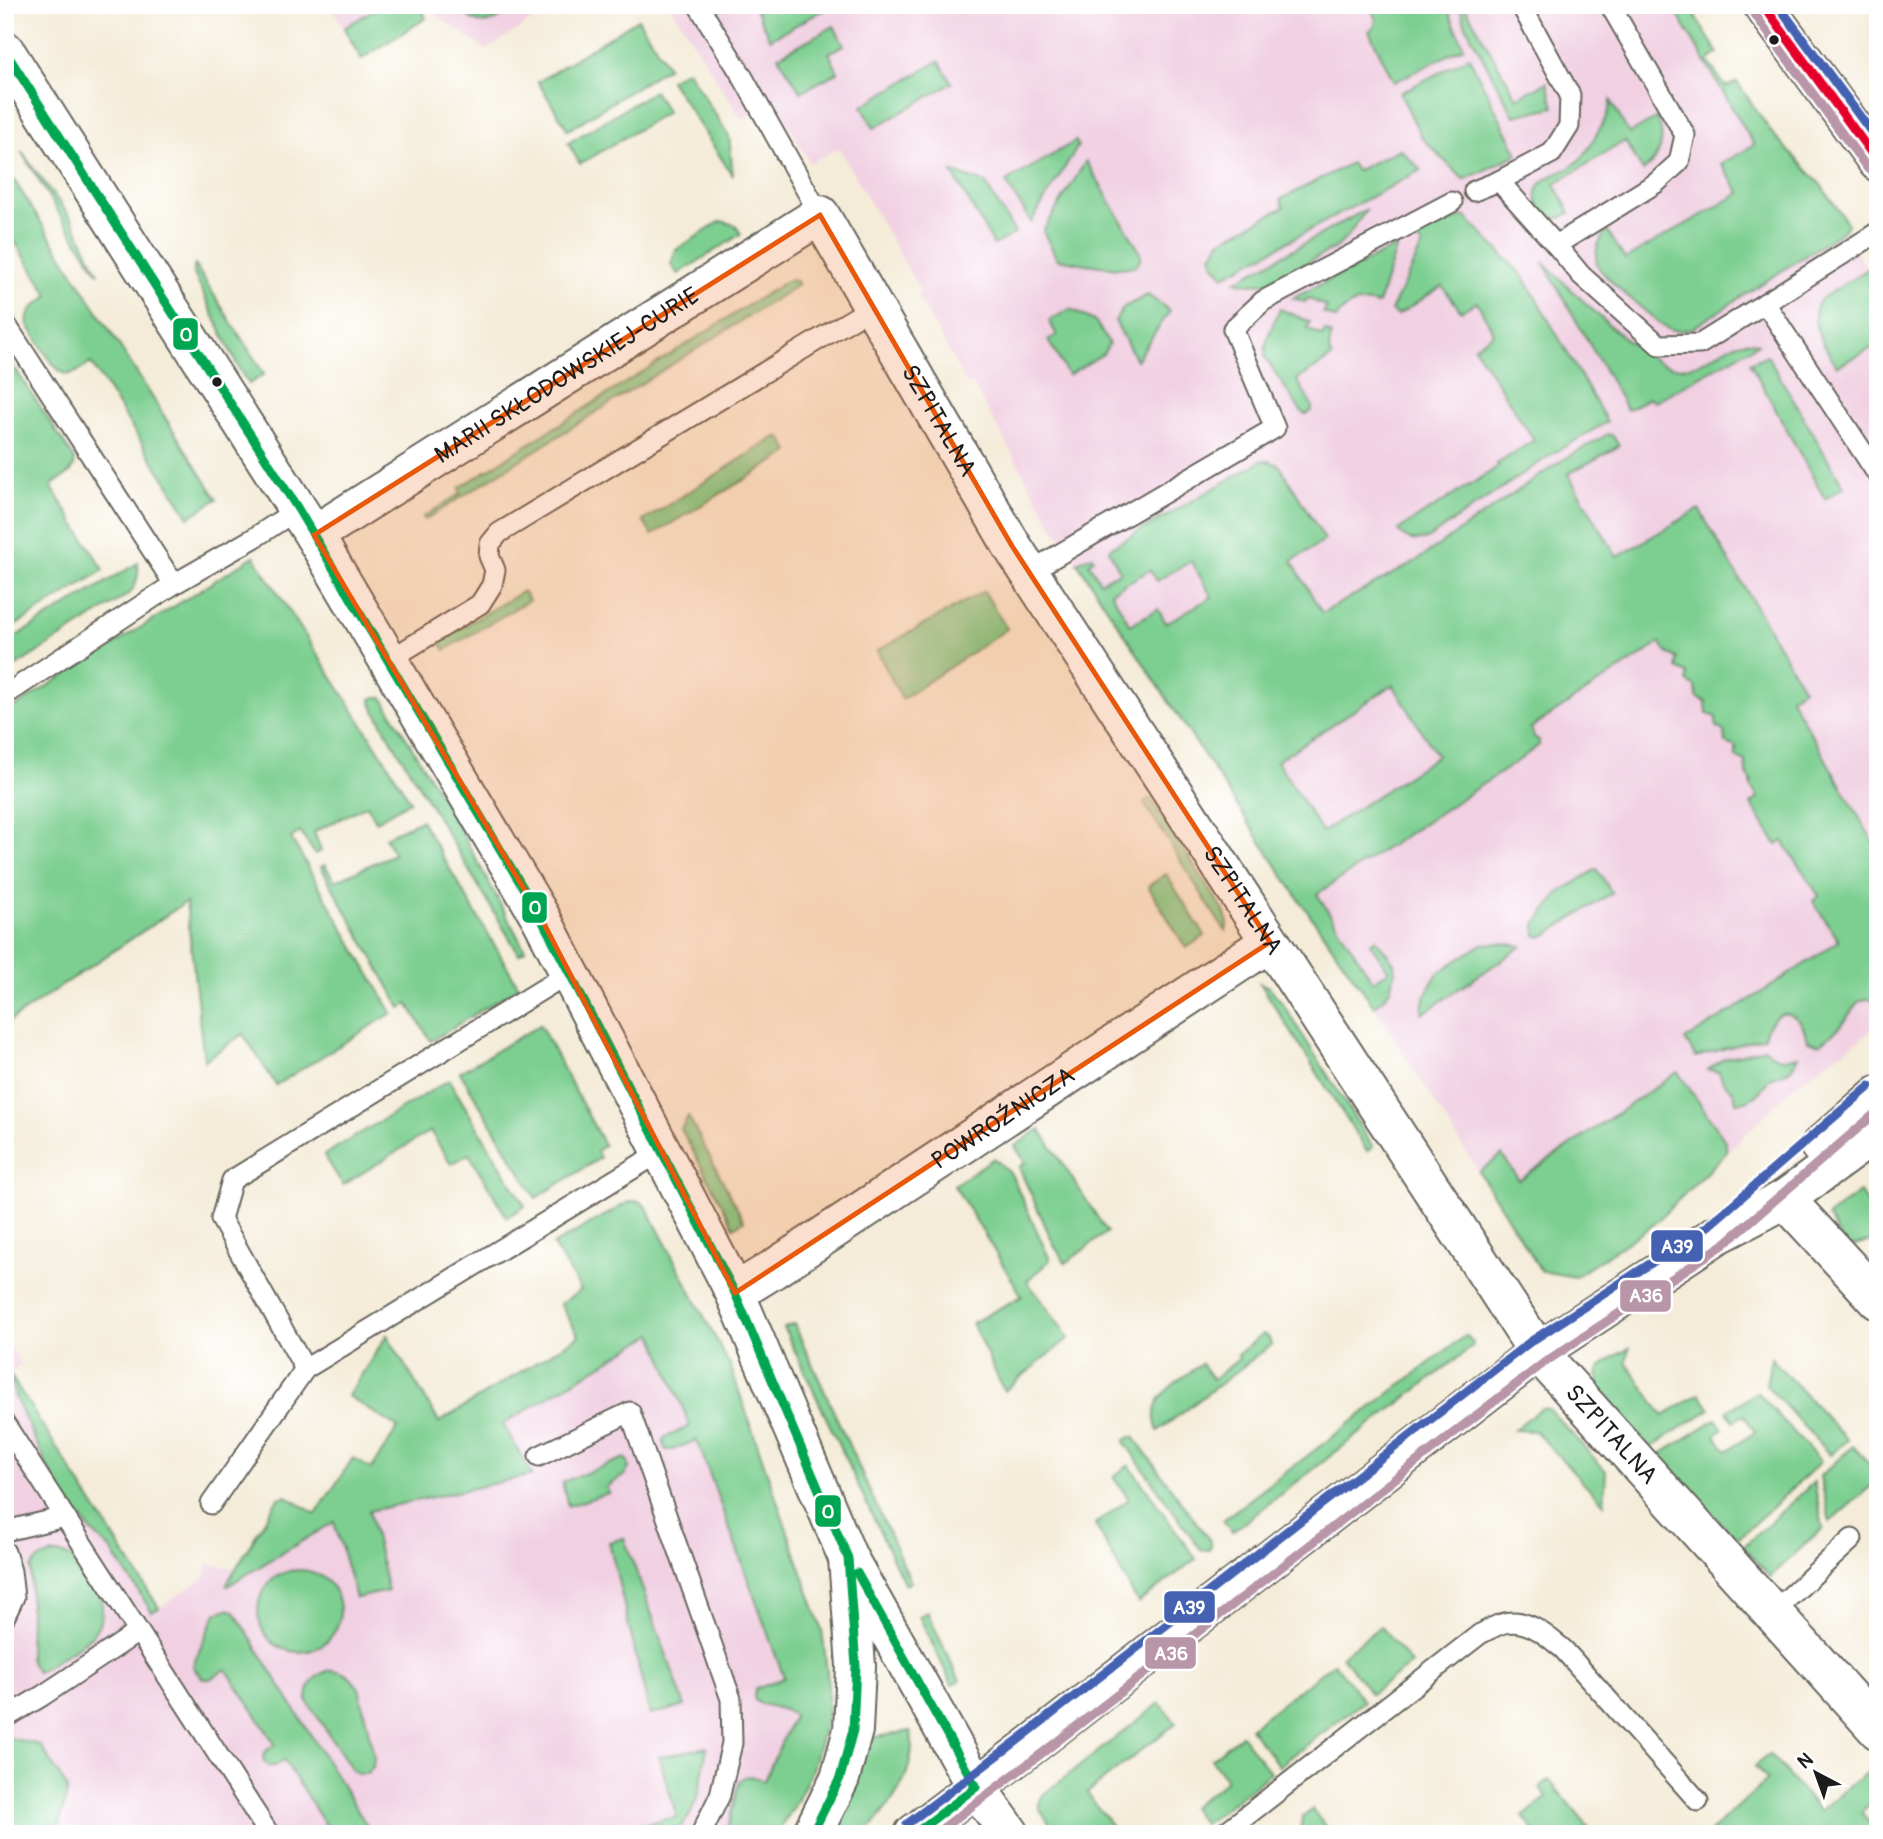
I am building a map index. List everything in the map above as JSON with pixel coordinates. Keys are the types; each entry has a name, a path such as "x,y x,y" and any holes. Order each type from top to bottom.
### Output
{"street":[{"path":"1763,5 1878,162"},
{"path":"5,51 306,522 541,918 735,1293 848,1558 976,1787 1010,1834"},
{"name":"SZPITALNA","path":"820,215 1012,546 1538,1352 1878,1730"},
{"name":"MARII SKŁODOWSKIEJ-CURIE","path":"306,522 820,215"},
{"name":"POWROŹNICZA","path":"735,1293 1270,942"},
{"path":"1715,1236 1878,1095"},
{"path":"914,1834 1538,1352 1715,1236 1785,1199 1878,1131"},
{"path":"1785,1199 1878,1300"},
{"path":"812,1834 840,1778 853,1730 856,1665 848,1558"}],"lane":[{"name":"SZPITALNA","path":"698,5 741,74 820,215"},
{"path":"1474,191 1552,153 1569,126 1570,95 1521,5"},
{"path":"1556,244 1656,183 1679,162 1685,135 1610,5"},
{"path":"1499,181 1581,275 1659,345 1700,344 1878,232"},
{"path":"1029,572 1275,428 1233,329 1263,301 1452,202"},
{"path":"1765,303 1878,475"},
{"path":"389,660 480,604 492,585 495,570 489,556 489,544 499,533 874,306"},
{"path":"5,323 174,584"},
{"path":"5,695 174,584 254,538 306,522"},
{"path":"305,1369 221,1219 232,1180 569,973"},
{"path":"211,1504 305,1369 662,1151"},
{"path":"539,1455 630,1412 731,1699 732,1743 720,1795 701,1834"},
{"path":"5,1424 269,1834"},
{"path":"5,1531 65,1517"},
{"path":"1772,1613 1853,1539"},
{"path":"5,1552 11,1571 14,1597 5,1616"},
{"path":"1229,1832 1480,1634 1502,1623 1522,1623 1539,1630 1563,1650 1698,1801"},
{"path":"5,1718 138,1632"}],"highlighted area":[{"path":"820,215 1012,546 1270,942 735,1293 541,918 314,535"}],"shaded area":[{"path":"331,5 414,5 350,40"},
{"path":"422,5 556,5 486,50"},
{"path":"670,5 1680,5 1721,88 1740,95 1808,176 1878,284 1878,1026 1794,1086 1653,1225 1575,1277 1541,1271 1374,1006 1296,895 1055,529 972,383 967,385 917,295 921,292 839,148 810,163 775,102 742,120"},
{"path":"661,1311 821,1674 740,1834 5,1834 5,1339 21,1365 9,1374 159,1608 206,1576 208,1564 235,1568"}],"green space":[{"path":"381,5 420,5 426,18 361,59 344,28"},
{"path":"479,5 522,5 489,22 473,20 465,13"},
{"path":"762,5 823,5 826,9 770,39 756,11"},
{"path":"1370,5 1446,5 1464,47 1394,82 1369,31 1376,20"},
{"path":"1459,5 1464,5 1517,98 1547,82 1554,107 1514,116 1466,26"},
{"path":"1672,5 1688,5 1718,53 1708,61 1726,87 1737,82 1772,133 1821,185 1848,224 1842,232 1691,329 1680,331 1664,327 1618,288 1602,272 1596,257 1599,243 1607,230 1625,259 1740,193 1721,164 1754,145"},
{"path":"638,19 668,67 568,130 538,82"},
{"path":"834,26 844,45 829,53 838,72 801,92 778,56"},
{"path":"1469,57 1518,154 1464,180 1422,138 1400,93"},
{"path":"939,61 952,83 874,128 862,106"},
{"path":"687,70 729,136 733,176 670,80"},
{"path":"654,91 667,112 580,164 568,143"},
{"path":"1611,101 1629,134 1657,118 1661,133 1658,154 1643,171 1625,141 1555,184 1570,213 1558,218 1550,217 1538,203 1540,185 1569,168 1588,150 1605,119"},
{"path":"1076,141 1078,146 1031,222 1006,182"},
{"path":"1400,149 1421,170 1224,276 1214,265 1212,256 1220,241 1284,207 1281,199 1351,163 1356,171"},
{"path":"21,151 73,221 99,274 60,215"},
{"path":"1086,161 1139,250 1140,258 1136,265 1120,268 1057,259 1043,231"},
{"path":"5,166 217,499 189,517 91,363 72,374 61,372 28,325 30,311 49,296 5,226"},
{"path":"952,172 985,183 1015,233 994,245"},
{"path":"1367,209 1337,247 1267,283 1249,284 1236,281"},
{"path":"1465,216 1524,277 1607,422 1552,454 1427,539 1414,540 1398,530 1498,467 1497,464 1534,440 1474,347 1494,333 1477,302 1461,311 1442,286 1398,315 1391,311 1422,246 1416,238 1424,232"},
{"path":"721,221 735,225 741,234 678,274 671,264 676,250"},
{"path":"1397,246 1378,304 1354,304 1344,309 1336,319 1323,313 1327,307 1308,298 1305,302 1293,298"},
{"path":"1543,262 1624,338 1659,362 1673,367 1685,367 1739,343 1758,344 1654,402 1649,398 1627,410"},
{"path":"195,265 264,374 249,384 240,371 193,272"},
{"path":"1875,268 1878,273 1878,345 1837,366 1818,333 1815,316 1817,307 1821,299 1868,269"},
{"path":"788,280 796,281 798,285 425,520 423,517 461,493 459,488"},
{"path":"1148,295 1170,311 1136,360 1115,321 1124,307"},
{"path":"1070,309 1096,322 1109,344 1103,354 1068,375 1048,340 1057,335 1049,321"},
{"path":"1280,309 1310,322 1307,328 1322,336 1325,331 1331,334 1329,351 1332,357 1297,380 1312,406 1308,414 1300,410 1265,357 1268,338"},
{"path":"1767,355 1844,487 1825,499 1750,363"},
{"path":"5,356 74,458 71,471 53,484 52,488 104,570 5,632"},
{"path":"1608,434 1613,436 1619,446 1568,474 1617,557 1699,509 1803,688 1790,697 1878,850 1878,998 1858,1002 1841,1026 1820,1044 1808,1041 1800,1022 1787,1014 1773,1019 1764,1037 1696,1057 1685,1040 1839,941 1813,901 1819,896 1783,841 1777,845 1751,804 1758,798 1750,784 1752,782 1746,772 1745,761 1736,757 1736,747 1726,743 1725,732 1716,727 1716,717 1707,713 1706,702 1697,698 1696,687 1687,682 1687,673 1677,668 1677,658 1667,653 1660,643 1531,728 1534,737 1539,740 1539,745 1518,761 1317,894 1373,981 1389,971 1370,943 1376,939 1394,963 1395,972 1389,991 1384,999 1374,1006 1296,895 1077,562 1092,556 1094,559 1089,563 1100,582 1120,572 1110,548 1263,460 1280,466 1325,540 1292,561 1322,613 1413,563 1561,461","holes":["1191,561 1212,597 1166,623 1158,609 1130,625 1111,592 1150,570 1157,581","1393,685 1437,756 1322,832 1277,761"]},
{"path":"780,436 790,452 652,535 643,521"},
{"path":"254,556 410,801 376,821 367,805 314,832 321,851 315,854 300,832 291,838 392,1013 276,1085 243,1034 204,1061 186,902 5,1024 5,713"},
{"path":"138,563 137,579 129,594 5,673 5,643"},
{"path":"523,591 529,600 445,650 439,641"},
{"path":"984,591 1007,629 902,699 877,651"},
{"path":"382,697 454,818 525,950 519,954 385,729 371,703 371,699"},
{"path":"1151,799 1224,911 1228,923 1226,931 1144,803"},
{"path":"421,820 519,987 431,1041 408,1004 401,1008 321,867 325,865 335,881 394,854 385,837"},
{"path":"1597,869 1612,893 1546,935 1536,935 1536,924 1560,892"},
{"path":"1166,874 1205,936 1186,948 1148,886"},
{"path":"1482,944 1522,946 1422,1014 1423,1003 1438,973"},
{"path":"1260,983 1269,987 1281,1001 1373,1147 1367,1151"},
{"path":"540,1025 604,1145 597,1151 600,1158 536,1198 460,1072"},
{"path":"1764,1048 1780,1058 1798,1056 1790,1069 1769,1078 1756,1095 1736,1102 1734,1092 1723,1082 1719,1072 1708,1070 1723,1059"},
{"path":"1678,1072 1725,1141 1727,1152 1653,1225 1575,1277 1541,1271 1479,1172 1502,1155 1519,1180"},
{"path":"449,1080 525,1206 507,1217 469,1154 451,1164 430,1131 343,1185 324,1155"},
{"path":"688,1116 744,1221 734,1227 681,1129"},
{"path":"1040,1129 1107,1232 1066,1263 1055,1247 1020,1170 1020,1166 1025,1163 1015,1146"},
{"path":"994,1158 1011,1174 1050,1260 1027,1281 1069,1338 1004,1391 972,1323 1022,1296 954,1185"},
{"path":"1860,1192 1878,1218 1878,1239 1846,1247 1828,1217"},
{"path":"636,1201 647,1208 730,1366 822,1630 828,1679 828,1712 811,1773 794,1807 776,1834 720,1834 730,1821 741,1781 751,1776 764,1781 794,1715 754,1699 756,1689 784,1678 697,1440 672,1450 666,1450 664,1445 664,1438 690,1426 653,1334 503,1424 532,1475 369,1511 388,1591 356,1598 334,1522 226,1585 278,1498 286,1496 316,1514 353,1458 371,1469 398,1428 348,1396 387,1335 439,1422 579,1336 560,1304 581,1290 553,1245 627,1203"},
{"path":"794,1324 911,1582 905,1585 784,1328"},
{"path":"1263,1334 1269,1338 1271,1345 1158,1431 1155,1419 1159,1400 1174,1384 1201,1364 1213,1379 1239,1359 1237,1355"},
{"path":"1466,1335 1473,1342 1472,1347 1232,1532 1223,1520"},
{"path":"1629,1348 1626,1362 1663,1416 1699,1394 1710,1409 1650,1448 1602,1393 1598,1384 1597,1376 1602,1365"},
{"path":"1771,1358 1847,1440 1830,1455 1766,1385"},
{"path":"9,1373 159,1608 152,1612 111,1550 92,1532 67,1500 49,1470 16,1399"},
{"path":"1757,1392 1821,1462 1736,1540 1658,1456 1716,1419 1723,1429 1715,1435 1727,1451 1755,1432 1744,1415 1734,1421 1727,1411"},
{"path":"1541,1408 1549,1409 1606,1471 1604,1504 1535,1431 1514,1430"},
{"path":"1130,1437 1134,1437 1210,1541 1209,1550 1199,1547 1125,1443"},
{"path":"1853,1446 1878,1473 1878,1480 1830,1522 1820,1476"},
{"path":"625,1458 629,1468 625,1475 606,1487 609,1493 568,1506 562,1482"},
{"path":"1129,1465 1196,1559 1138,1603 1095,1524 1129,1499 1113,1477"},
{"path":"1814,1482 1823,1528 1770,1577 1743,1547"},
{"path":"624,1538 685,1706 650,1715 609,1542"},
{"path":"54,1554 75,1559 91,1574 100,1594 101,1615 98,1626 88,1639 37,1672 29,1658 31,1568 41,1558"},
{"path":"299,1570 315,1573 328,1582 337,1595 340,1611 337,1627 328,1640 315,1649 299,1652 283,1649 270,1640 261,1627 258,1611 261,1595 270,1582 283,1573"},
{"path":"228,1609 234,1611 369,1829 361,1834 331,1834 284,1760 274,1766 264,1762 265,1752 275,1744 226,1669 210,1679 203,1679 193,1667 216,1613"},
{"path":"927,1612 960,1681 952,1685 919,1616"},
{"path":"1381,1626 1411,1664 1371,1694 1342,1656"},
{"path":"1334,1663 1364,1701 1279,1766 1250,1728"},
{"path":"331,1670 347,1675 359,1688 374,1757 373,1767 366,1774 353,1771 307,1701 308,1690 313,1681 320,1674"},
{"path":"1160,1703 1176,1723 1087,1793 1118,1834 1057,1834 1039,1808 1039,1801 1044,1794"},
{"path":"911,1731 909,1766 901,1787 888,1806 864,1832 839,1834 836,1826 865,1739"},
{"path":"1241,1735 1271,1773 1204,1824 1191,1807 1227,1780 1211,1759"},
{"path":"5,1737 40,1745 68,1789 57,1834 5,1834"},
{"path":"707,1747 699,1793 690,1815 672,1834 604,1834 677,1817 659,1757"},
{"path":"1769,1754 1820,1811 1875,1767 1878,1771 1878,1796 1861,1812 1874,1826 1865,1834 1708,1834 1767,1780 1755,1766"},
{"path":"1549,1780 1594,1834 1537,1834 1523,1817 1547,1797 1540,1787"},
{"path":"1312,1809 1331,1834 1300,1834 1302,1817"}],"transit line":[{"path":"1763,5 1878,162"},
{"name":"A39","path":"1778,5 1878,141"},
{"name":"A36","path":"1753,12 1868,169"},
{"name":"0","path":"5,51 298,509 541,918 735,1293 848,1558 856,1666 853,1730 840,1778 812,1834"},
{"name":"A39","path":"907,1824 1530,1342 1708,1226 1870,1086"},
{"name":"A36","path":"935,1834 1545,1362 1723,1245 1878,1111"},
{"name":"0","path":"857,1573 976,1787"},
{"name":"0","path":"914,1834 976,1787"}]}
